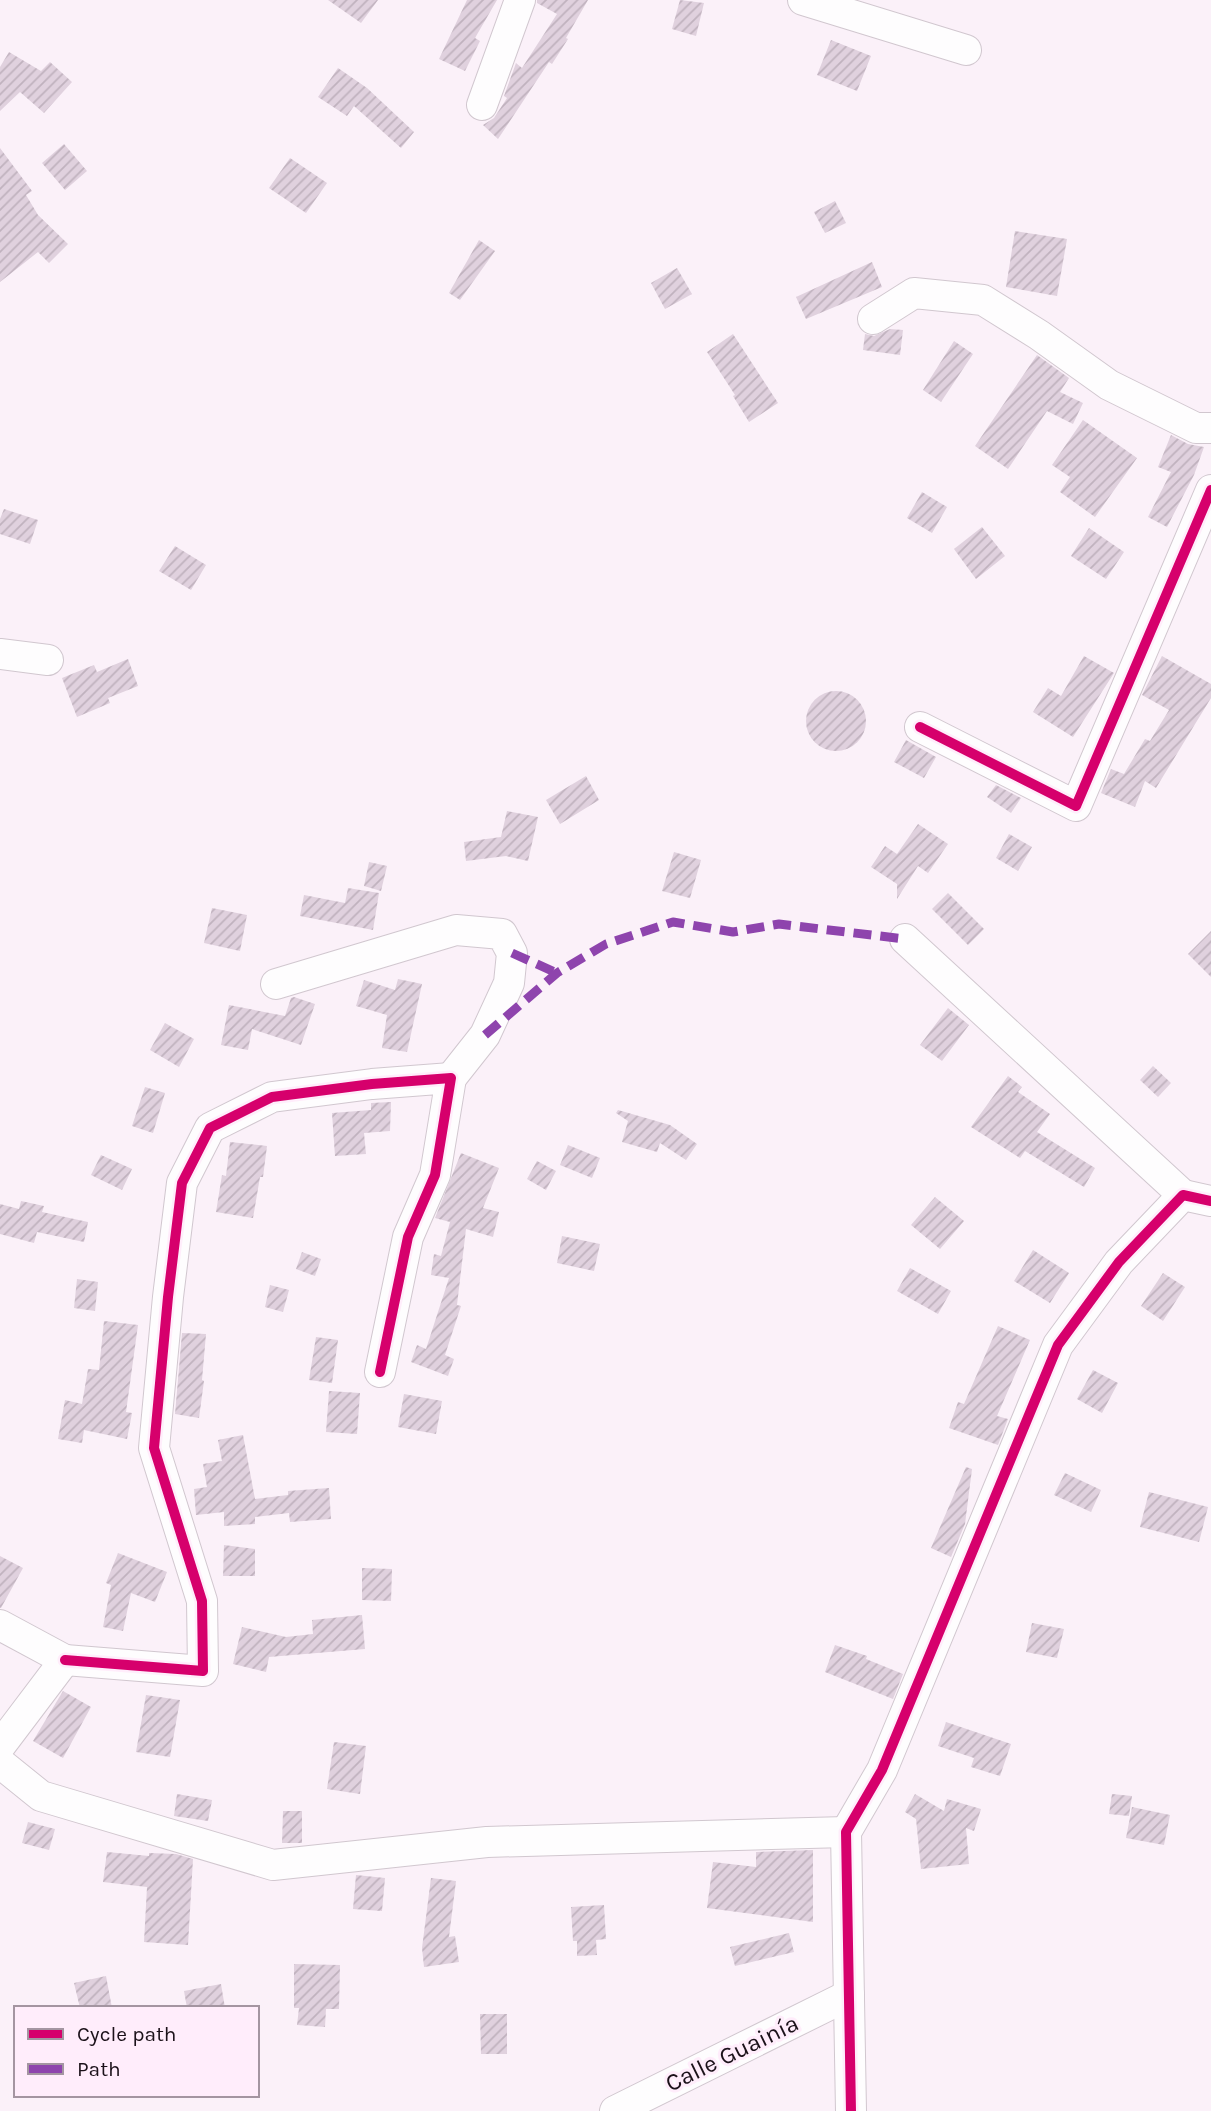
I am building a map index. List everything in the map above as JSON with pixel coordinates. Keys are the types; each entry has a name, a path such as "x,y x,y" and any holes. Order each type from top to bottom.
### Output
{"street":[{"path":"482,105 520,0"},
{"path":"803,0 966,50"},
{"path":"873,319 914,293 983,300 1039,335 1109,385 1196,428 1211,428"},
{"path":"920,727 1076,806 1211,490"},
{"path":"0,653 48,660"},
{"path":"276,984 456,930 502,934 512,953 509,983 485,1035 451,1078 435,1175 408,1237 380,1373"},
{"path":"851,2111 846,1832 882,1770 1058,1345 1119,1262 1197,1198 905,939"},
{"path":"0,1625 65,1660 203,1671 202,1601 154,1448 167,1297 182,1183 210,1128 272,1097 372,1084 451,1078"},
{"path":"0,1746 65,1660"},
{"path":"0,1763 41,1796 273,1865 487,1842 846,1832"},
{"name":"Calle Guainía","path":"615,2111 849,1995"}],"building":[{"path":"328,0 378,0 361,23"},
{"path":"467,0 497,0 475,38 480,41 465,71 439,59"},
{"path":"537,0 588,0 552,64 549,62 498,139 483,125 494,118 507,98 504,96 516,63 522,68 557,14 537,3"},
{"path":"680,0 704,3 696,36 672,29"},
{"path":"831,40 871,56 857,91 817,75"},
{"path":"9,52 41,71 50,62 72,82 44,113 20,92 0,111 0,67"},
{"path":"338,68 367,88 414,132 401,148 354,106 347,116 318,97"},
{"path":"64,144 87,171 65,190 42,163"},
{"path":"0,148 32,191 26,195 38,215 68,244 49,263 38,252 0,282"},
{"path":"290,158 327,183 306,213 269,188"},
{"path":"835,201 846,223 825,233 814,212"},
{"path":"1015,231 1067,239 1057,296 1006,287"},
{"path":"479,240 495,251 460,300 449,293"},
{"path":"872,262 882,287 806,319 796,297"},
{"path":"677,268 692,294 665,309 651,283"},
{"path":"890,329 903,330 900,355 863,350 865,334 874,336"},
{"path":"733,334 778,403 749,422 707,352"},
{"path":"954,341 973,354 941,402 923,390"},
{"path":"1037,355 1069,378 1060,392 1083,403 1073,424 1047,411 1008,469 975,446"},
{"path":"1083,420 1137,458 1095,517 1060,492 1070,477 1052,465"},
{"path":"1171,435 1188,444 1204,447 1194,475 1167,527 1148,517 1171,472 1158,467"},
{"path":"922,492 947,507 932,533 907,518"},
{"path":"4,509 38,520 30,544 0,534 0,519"},
{"path":"982,527 1005,556 976,579 954,549"},
{"path":"1089,528 1124,552 1106,579 1071,556"},
{"path":"175,546 206,565 191,590 159,571"},
{"path":"1084,656 1114,673 1073,737 1033,712 1048,688 1061,696"},
{"path":"1162,656 1211,684 1211,698 1156,788 1145,781 1135,807 1101,793 1111,769 1124,774 1145,739 1150,741 1169,710 1142,695"},
{"path":"128,659 138,686 108,698 110,703 77,717 62,678 94,665 97,672"},
{"path":"830,691 842,691 861,704 866,721 864,733 853,746 842,751 830,751 811,738 806,727 806,715 819,696"},
{"path":"906,740 936,757 924,778 894,762"},
{"path":"586,776 599,800 560,824 546,800"},
{"path":"996,785 1021,798 1011,813 987,797"},
{"path":"507,811 538,817 528,861 506,856 466,861 464,842 501,837"},
{"path":"918,824 948,844 928,873 918,866 897,899 897,884 871,867 885,846 897,854"},
{"path":"1009,834 1032,847 1018,871 996,858"},
{"path":"674,852 701,860 690,898 662,891"},
{"path":"369,862 387,866 381,891 364,886"},
{"path":"348,888 379,893 373,930 300,916 304,895 345,903"},
{"path":"948,893 984,929 968,945 932,909"},
{"path":"212,908 247,915 240,951 204,943"},
{"path":"1211,931 1211,977 1188,954"},
{"path":"398,979 422,984 407,1052 382,1048 387,1015 356,1006 364,980 395,990"},
{"path":"291,998 315,1004 301,1045 252,1029 248,1050 221,1045 229,1005 285,1016"},
{"path":"948,1008 969,1025 942,1061 920,1045"},
{"path":"165,1023 194,1039 179,1067 150,1050"},
{"path":"1153,1066 1171,1083 1158,1097 1140,1080"},
{"path":"1008,1076 1022,1087 1018,1092 1050,1114 1037,1132 1095,1168 1084,1187 1025,1151 1020,1158 971,1127"},
{"path":"145,1087 165,1093 153,1133 132,1126"},
{"path":"391,1102 390,1131 364,1133 366,1154 335,1156 332,1113 371,1110 371,1103"},
{"path":"618,1110 670,1125 697,1144 686,1160 660,1143 657,1152 622,1142 628,1121 616,1113"},
{"path":"230,1142 267,1146 253,1218 216,1212 222,1175 226,1176"},
{"path":"568,1145 600,1158 592,1178 560,1165"},
{"path":"461,1153 499,1168 483,1208 499,1212 493,1237 466,1229 457,1305 461,1306 445,1355 454,1359 448,1376 411,1362 417,1345 426,1349 449,1278 431,1275 434,1254 441,1256 450,1222 435,1218"},
{"path":"101,1155 132,1169 122,1190 91,1175"},
{"path":"537,1161 556,1171 546,1190 527,1179"},
{"path":"935,1197 964,1221 940,1249 911,1225"},
{"path":"21,1201 44,1206 42,1212 88,1222 84,1242 37,1232 34,1243 0,1234 0,1204 19,1209"},
{"path":"562,1236 600,1244 594,1271 557,1263"},
{"path":"1033,1250 1069,1273 1050,1303 1014,1281"},
{"path":"302,1252 321,1259 315,1276 296,1269"},
{"path":"910,1268 951,1291 938,1314 897,1291"},
{"path":"1163,1273 1185,1287 1163,1321 1141,1306"},
{"path":"77,1279 98,1282 95,1311 74,1308"},
{"path":"270,1285 289,1290 283,1312 265,1307"},
{"path":"104,1321 138,1325 126,1412 132,1413 127,1439 84,1430 82,1443 58,1439 65,1400 82,1404 88,1369 99,1370"},
{"path":"998,1326 1030,1340 997,1416 1008,1419 998,1445 949,1428 958,1402 964,1404"},
{"path":"182,1333 206,1334 199,1418 175,1414"},
{"path":"316,1337 338,1340 332,1383 309,1380"},
{"path":"1093,1370 1118,1383 1102,1413 1077,1399"},
{"path":"329,1391 360,1393 357,1434 326,1432"},
{"path":"404,1394 442,1401 436,1434 398,1427"},
{"path":"243,1435 255,1499 288,1495 288,1491 329,1488 331,1519 290,1522 289,1513 255,1517 255,1524 224,1526 224,1512 196,1515 194,1489 207,1487 203,1464 222,1461 218,1440"},
{"path":"966,1467 972,1469 965,1524 951,1557 931,1548"},
{"path":"1065,1473 1101,1490 1091,1512 1054,1495"},
{"path":"1149,1492 1208,1507 1199,1542 1140,1527"},
{"path":"224,1545 255,1549 255,1576 223,1576"},
{"path":"118,1553 167,1572 155,1602 131,1593 123,1631 103,1627 111,1585 106,1583"},
{"path":"0,1556 23,1568 1,1608 0,1608"},
{"path":"362,1568 392,1569 391,1601 362,1600"},
{"path":"362,1615 365,1649 269,1657 266,1672 233,1664 242,1627 286,1637 313,1634 312,1620"},
{"path":"1032,1623 1064,1629 1057,1658 1026,1652"},
{"path":"835,1645 867,1656 866,1659 903,1674 893,1699 825,1672"},
{"path":"63,1691 91,1707 63,1758 33,1741"},
{"path":"146,1695 180,1700 170,1757 136,1752"},
{"path":"946,1722 1011,1744 1000,1776 971,1767 974,1758 938,1746"},
{"path":"334,1742 366,1746 360,1794 327,1789"},
{"path":"177,1794 212,1800 208,1821 174,1816"},
{"path":"915,1794 944,1811 947,1799 981,1809 974,1831 966,1828 969,1864 921,1869 916,1819 905,1812"},
{"path":"1112,1794 1132,1796 1129,1816 1109,1814"},
{"path":"1132,1807 1170,1815 1164,1845 1126,1838"},
{"path":"283,1811 302,1811 302,1843 282,1843"},
{"path":"28,1822 55,1829 49,1850 22,1843"},
{"path":"813,1850 813,1922 707,1908 713,1862 756,1867 756,1852"},
{"path":"107,1852 149,1856 149,1853 176,1854 193,1859 188,1945 144,1942 147,1887 103,1882"},
{"path":"356,1875 385,1878 382,1911 353,1909"},
{"path":"431,1878 456,1881 449,1937 455,1936 459,1962 424,1967 422,1948"},
{"path":"604,1905 606,1939 596,1940 597,1955 577,1956 577,1941 573,1941 571,1907"},
{"path":"789,1933 794,1952 735,1966 730,1947"},
{"path":"294,1964 340,1965 339,2009 326,2009 325,2027 297,2025 299,2008 294,2008"},
{"path":"106,1976 112,2006 80,2006 74,1983"},
{"path":"221,1984 225,2006 187,2006 184,1991"},
{"path":"480,2014 507,2014 507,2054 481,2054"}],"marked path":[{"path":"485,1035 557,973 606,944 673,922 733,932 779,924 905,939"},
{"path":"512,953 557,973"}],"cycle path":[{"path":"920,727 1076,806 1211,490"},
{"path":"65,1660 203,1671 202,1601 154,1448 182,1183 210,1128 272,1097 372,1084 451,1078 435,1175 408,1237 380,1372"},
{"path":"851,2111 846,1832 882,1770 1058,1345 1119,1262 1183,1195 1211,1201"}]}
